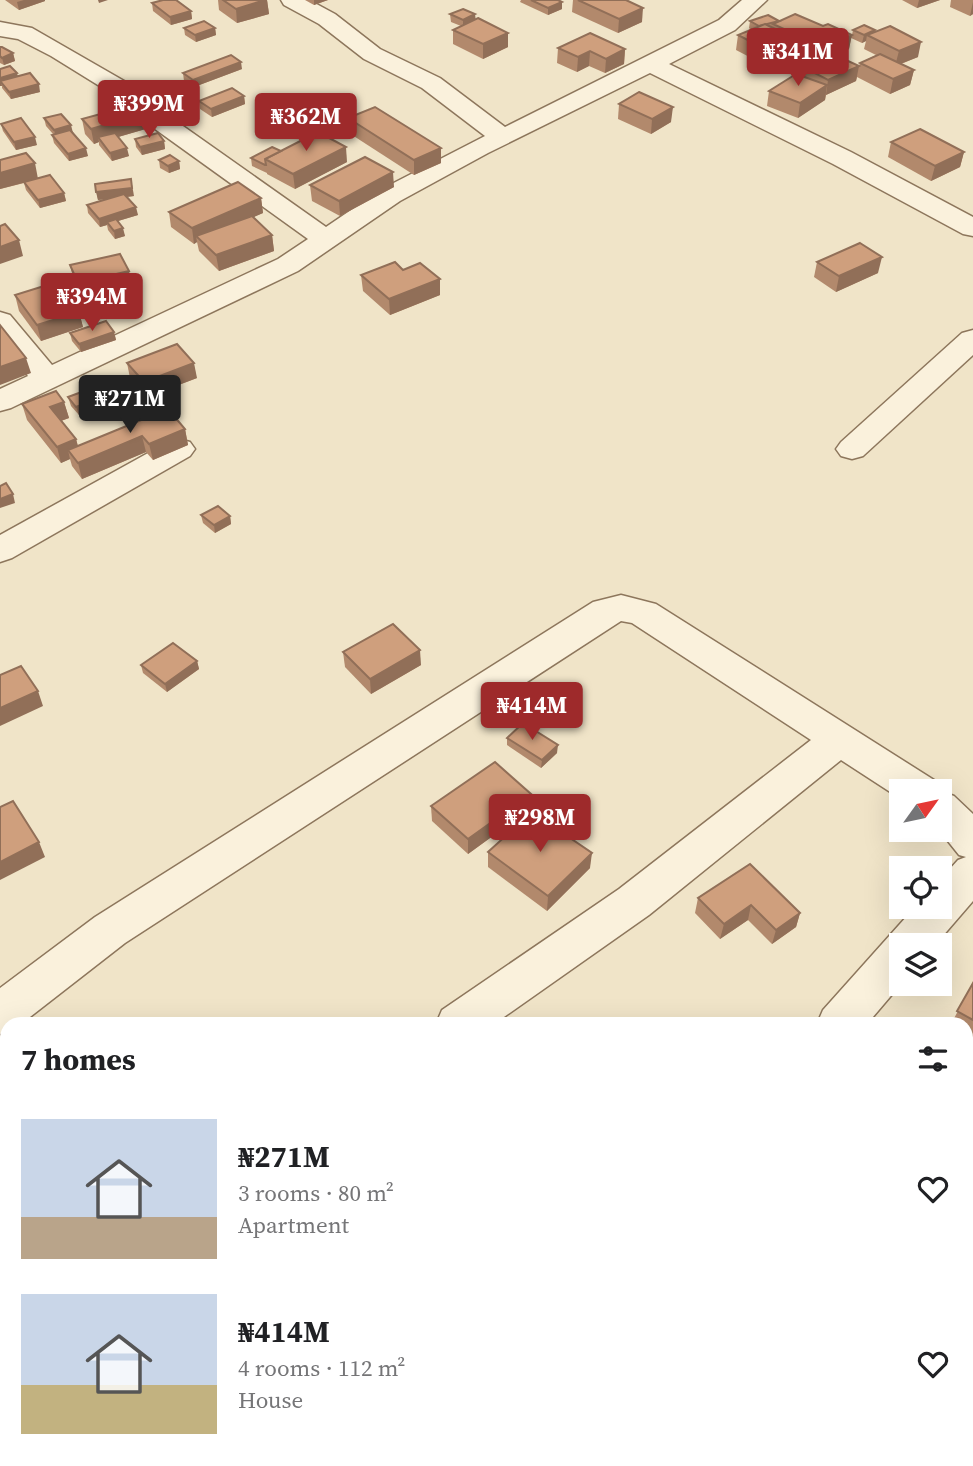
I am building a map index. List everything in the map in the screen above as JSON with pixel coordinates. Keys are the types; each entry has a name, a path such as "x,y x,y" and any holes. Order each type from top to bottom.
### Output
{"street":[{"path":"292,0 327,19 372,54 431,83 502,137"},
{"path":"0,401 288,265 390,195 727,24 757,0"},
{"path":"0,29 24,33 136,98 164,124 327,240"},
{"path":"650,64 842,158 973,228"},
{"path":"0,321 47,379"},
{"path":"852,449 973,339"},
{"path":"0,550 179,449"},
{"path":"0,1014 110,930 606,611 621,608 643,612 901,779"},
{"path":"468,1017 634,902 839,740"},
{"path":"952,817 973,843"},
{"path":"919,933 973,872"},
{"path":"845,1017 889,967"}],"building":[{"path":"176,0 191,11 170,17 152,3"},
{"path":"223,0 265,0 236,9"},
{"path":"531,0 558,0 562,2 548,8"},
{"path":"578,0 626,0 643,8 619,19"},
{"path":"463,9 475,14 463,20 450,14"},
{"path":"795,14 852,35 825,48 773,24"},
{"path":"768,15 779,21 759,26 750,21"},
{"path":"478,18 508,33 483,44 453,30"},
{"path":"204,21 215,28 195,35 184,28"},
{"path":"765,24 790,36 763,48 738,35"},
{"path":"864,25 875,30 864,35 853,30"},
{"path":"890,26 921,42 899,51 867,35"},
{"path":"590,33 625,49 606,59 590,51 578,57 558,48"},
{"path":"2,47 13,53 2,58"},
{"path":"880,54 914,70 893,79 860,63"},
{"path":"231,55 241,62 193,80 183,73"},
{"path":"835,55 859,66 828,80 805,68"},
{"path":"10,66 17,73 0,78 0,69"},
{"path":"30,73 39,84 9,92 0,81"},
{"path":"796,74 827,85 800,103 769,91"},
{"path":"232,88 244,96 211,109 199,101"},
{"path":"639,92 673,107 652,119 619,104"},
{"path":"137,104 146,113 91,129 82,119"},
{"path":"375,107 441,148 414,160 348,118"},
{"path":"61,114 71,125 54,130 44,118"},
{"path":"21,118 35,137 14,142 1,124"},
{"path":"920,129 964,152 935,166 891,142"},
{"path":"70,130 86,148 68,154 52,135"},
{"path":"318,132 346,147 293,174 265,159"},
{"path":"115,133 127,148 110,153 98,137"},
{"path":"158,133 164,141 140,147 135,139"},
{"path":"272,147 281,151 265,159 266,165 251,158"},
{"path":"26,153 35,163 0,173 0,160"},
{"path":"170,155 179,161 168,166 159,160"},
{"path":"365,157 393,172 339,201 310,185"},
{"path":"50,175 64,193 38,200 24,182"},
{"path":"131,179 132,188 96,192 95,184"},
{"path":"238,182 261,198 192,228 169,212"},
{"path":"124,194 136,207 99,219 87,205"},
{"path":"252,216 272,235 216,255 196,236"},
{"path":"116,219 123,228 114,231 107,222"},
{"path":"5,224 19,240 0,247 0,226"},
{"path":"860,243 882,257 839,276 817,262"},
{"path":"120,254 129,271 78,283 70,265"},
{"path":"395,262 403,270 420,263 440,279 389,299 361,275"},
{"path":"57,282 79,312 37,325 15,295"},
{"path":"106,321 114,332 79,344 70,333"},
{"path":"0,325 26,358 0,367"},
{"path":"177,344 194,363 144,382 127,363"},
{"path":"106,383 114,392 76,407 68,397"},
{"path":"56,391 64,402 50,407 76,439 57,447 22,404"},
{"path":"168,409 185,429 149,444 142,436 78,463 68,450"},
{"path":"6,483 13,494 0,499 0,486"},
{"path":"218,506 230,516 214,525 201,515"},
{"path":"393,624 420,650 370,679 343,652"},
{"path":"173,643 197,661 165,684 141,665"},
{"path":"21,666 38,691 0,708 0,675"},
{"path":"523,723 558,745 542,760 507,738"},
{"path":"495,762 531,794 468,839 431,806"},
{"path":"13,801 39,842 0,862 0,807"},
{"path":"532,812 592,853 548,896 488,852"},
{"path":"750,864 800,913 776,930 751,905 724,924 698,898"},
{"path":"973,983 973,1017 957,1011"}]}
